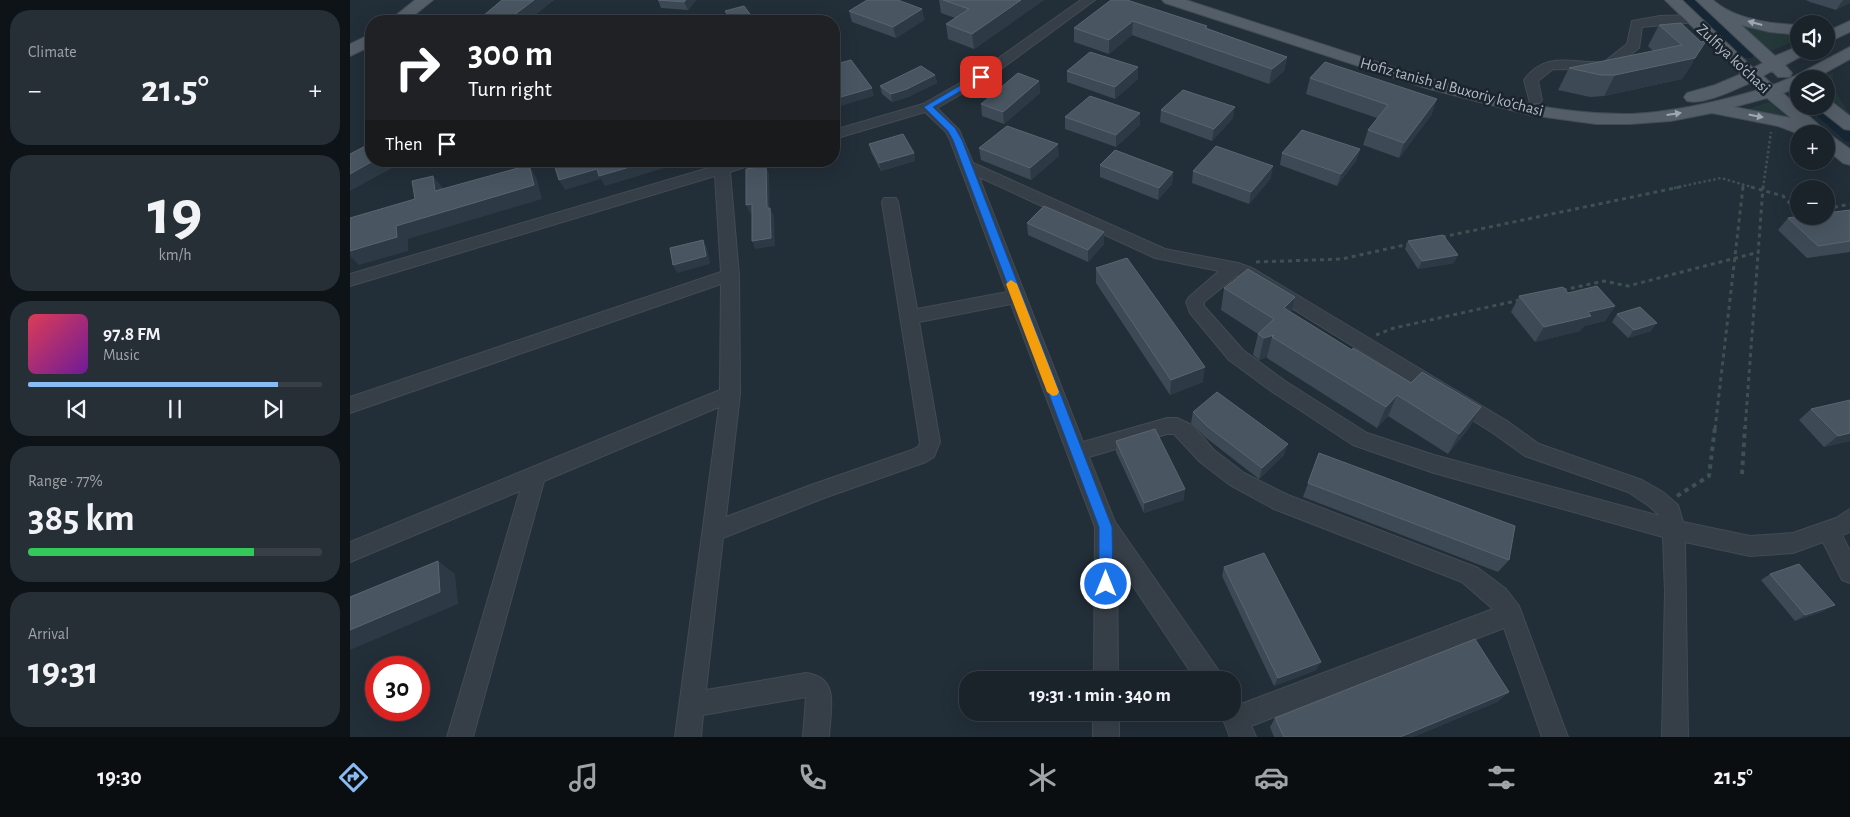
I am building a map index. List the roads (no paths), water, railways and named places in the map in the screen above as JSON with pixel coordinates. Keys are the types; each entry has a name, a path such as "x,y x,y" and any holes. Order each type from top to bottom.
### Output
{"main road":[{"path":"405,15 425,0"},
{"path":"416,15 436,0"},
{"name":"Hofiz tanish al Buxoriy ko'chasi","path":"1170,0 1414,79 1516,107 1591,118 1630,119 1708,109 1770,92 1790,84"},
{"name":"Hofiz tanish al Buxoriy ko'chasi","path":"1200,0 1422,71 1499,93 1535,100 1601,108 1644,106 1703,96 1790,56"},
{"name":"Zulfiya ko'chasi","path":"1673,0 1751,75 1809,125"},
{"path":"1708,4 1732,17 1790,30"},
{"name":"Zulfiya ko'chasi","path":"1708,4 1773,64 1790,75"},
{"path":"1835,28 1850,26"},
{"path":"1835,34 1850,26"},
{"path":"350,51 365,42"},
{"path":"350,56 365,48"},
{"name":"Hofiz tanish al Buxoriy ko'chasi","path":"1818,70 1850,52"},
{"path":"1708,109 1772,119 1790,125"},
{"path":"1835,113 1850,125"},
{"path":"1835,147 1850,160"}],"street":[{"path":"840,133 928,107 981,77 1089,0"},
{"path":"1535,100 1531,80 1549,65 1607,66 1634,45 1636,24 1660,20 1692,19"},
{"path":"928,107 952,130 1106,527 1204,671"},
{"path":"967,166 1161,254 1246,272 1500,427 1532,450 1635,486 1662,505 1670,512 1674,530 1676,592 1675,737"},
{"path":"350,280 728,167"},
{"path":"688,737 730,394 730,275 722,169"},
{"path":"713,532 818,490 919,456 927,451 930,442 890,202"},
{"path":"1238,269 1230,271 1198,298 1195,302 1196,308 1236,355 1278,386 1360,439 1434,464 1674,530 1750,546 1793,543 1843,525 1850,519"},
{"path":"350,405 730,275"},
{"path":"908,317 1016,297"},
{"path":"350,552 730,394"},
{"path":"1077,452 1167,426 1177,426 1185,431 1207,456 1237,479 1281,502 1470,575 1498,597 1511,614 1555,737"},
{"path":"460,737 535,475"},
{"path":"1106,527 1106,671"},
{"path":"1828,531 1850,573"},
{"path":"1237,723 1511,614"},
{"path":"692,705 806,685 814,686 818,692 816,737"},
{"path":"1106,721 1106,737"}],"waterway":[{"path":"1688,0 1748,55"},
{"path":"1823,115 1850,138"}]}
